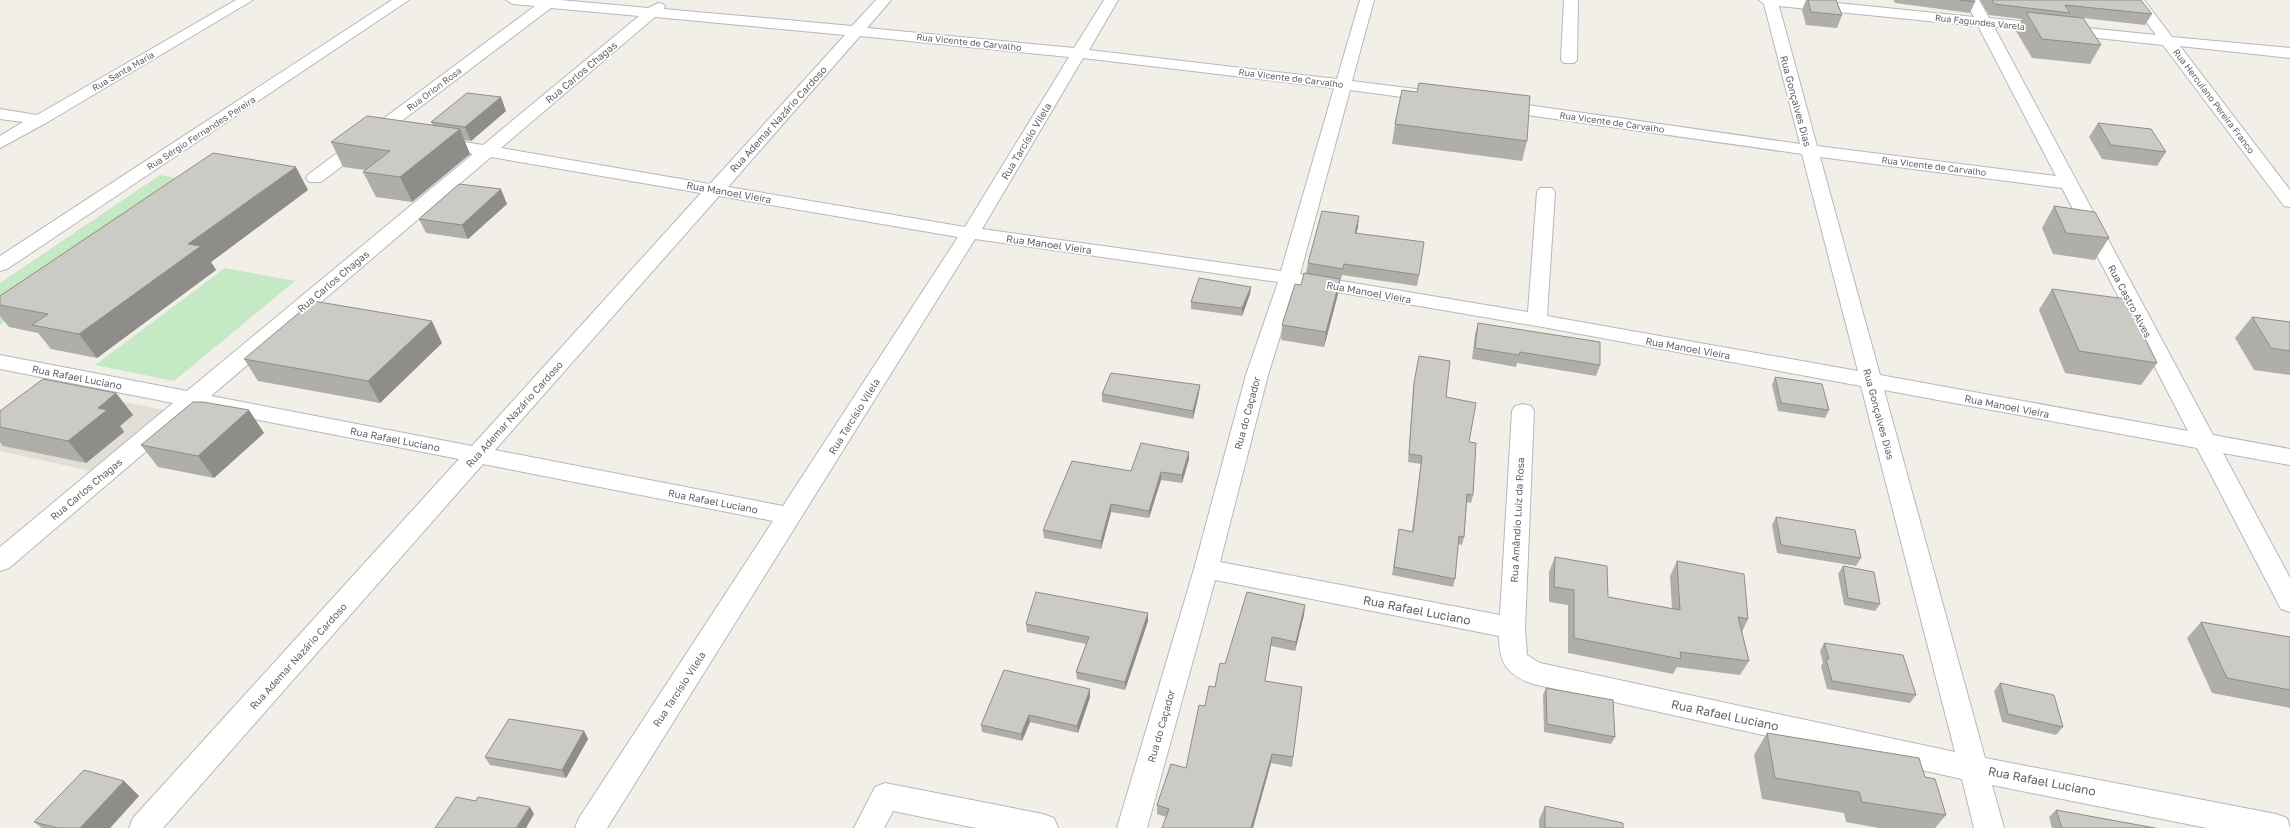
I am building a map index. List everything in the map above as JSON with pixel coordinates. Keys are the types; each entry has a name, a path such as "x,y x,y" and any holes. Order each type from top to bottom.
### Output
{"street":[{"name":"Rua Santa Maria","path":"0,143 246,0"},
{"name":"Rua Sérgio Fernandes Pereira","path":"0,265 402,0"},
{"name":"Rua Vicente de Carvalho","path":"512,0 550,2 1078,54 1344,84 1446,98"},
{"name":"Rua Carlos Chagas","path":"0,562 667,0"},
{"name":"Rua Ademar Nazário Cardoso","path":"144,828 884,0"},
{"name":"Rua Tarcísio Vilela","path":"590,828 791,516 970,233 1111,0"},
{"name":"Rua do Caçador","path":"1132,828 1206,569 1257,375 1288,278 1368,0"},
{"path":"1569,60 1571,0"},
{"name":"Rua Fagundes Varela","path":"1766,0 2290,53"},
{"name":"Rua Gonçalves Dias","path":"1770,0 1989,828"},
{"name":"Rua Castro Alves","path":"1972,0 2067,183 2290,602"},
{"name":"Rua Herculano Pereira Franco","path":"2137,0 2290,202"},
{"name":"Rua Orion Rosa","path":"315,178 550,2"},
{"name":"Rua Vicente de Carvalho","path":"1486,104 1809,150 2067,183"},
{"path":"0,114 40,120"},
{"path":"374,133 397,136"},
{"name":"Rua Manoel Vieira","path":"420,140 488,150 970,233 1288,278 1537,320 1870,380 2206,443 2290,457"},
{"path":"1537,320 1546,192"},
{"name":"Rua Rafael Luciano","path":"0,362 791,516"},
{"path":"35,391 59,373"},
{"name":"Rua Amândio Luiz da Rosa","path":"1512,628 1523,411"},
{"name":"Rua Rafael Luciano","path":"1206,569 1512,628 1512,649 1516,662 1533,673 1929,760 1973,767 2276,828"},
{"path":"869,828 885,796 1043,828"}],"shaded area":[{"path":"57,388 164,410 90,471 0,451 0,431"}],"green space":[{"path":"160,175 204,183 0,325 0,283"},
{"path":"225,268 295,281 174,381 95,365"}],"building":[{"path":"1808,0 1836,0 1842,15 1811,12"},
{"path":"1960,0 1974,0 1975,2"},
{"path":"1992,0 2141,0 2152,14 2065,5 2070,13 1994,4"},
{"path":"2026,12 2083,18 2101,45 2042,39"},
{"path":"1419,83 1530,96 1527,141 1395,124 1402,90 1417,92"},
{"path":"467,93 501,97 465,127 431,122"},
{"path":"367,116 460,129 400,177 363,172 390,151 331,142"},
{"path":"2098,123 2151,129 2166,152 2111,145"},
{"path":"213,153 296,167 188,244 201,246 79,334 32,325 48,314 0,305 0,296"},
{"path":"459,184 501,189 462,225 419,219"},
{"path":"2054,206 2095,212 2109,238 2066,233"},
{"path":"1322,211 1359,216 1355,233 1424,242 1419,275 1344,264 1343,269 1308,263"},
{"path":"1304,273 1340,279 1326,332 1282,325 1295,284 1301,285"},
{"path":"1199,278 1251,287 1242,308 1191,302"},
{"path":"2052,289 2126,299 2157,363 2079,351"},
{"path":"313,301 432,321 368,381 244,359"},
{"path":"2252,317 2290,322 2290,351 2271,348"},
{"path":"1478,323 1600,342 1600,365 1520,352 1519,355 1475,348"},
{"path":"1419,356 1450,361 1446,397 1476,403 1469,442 1476,443 1473,495 1467,494 1464,537 1459,536 1455,579 1394,567 1399,529 1413,532 1422,456 1409,454 1414,383"},
{"path":"1111,373 1200,385 1193,411 1102,394"},
{"path":"1775,377 1822,384 1829,410 1781,403"},
{"path":"43,379 116,393 98,408 107,410 68,441 0,427 0,411"},
{"path":"193,402 203,402 249,410 198,456 141,445"},
{"path":"1141,443 1189,452 1182,475 1161,472 1149,511 1111,504 1101,541 1043,530 1072,461 1131,471"},
{"path":"1776,517 1855,530 1861,558 1781,545"},
{"path":"1555,557 1607,566 1608,597 1680,610 1677,561 1744,574 1748,619 1738,617 1749,661 1680,652 1681,659 1574,638 1574,590 1554,587"},
{"path":"1843,566 1874,572 1880,604 1848,598"},
{"path":"1036,592 1148,613 1125,682 1076,672 1089,637 1026,624"},
{"path":"1247,592 1305,605 1296,642 1272,637 1265,681 1302,687 1293,757 1272,754 1251,828 1162,828 1169,809 1157,805 1171,764 1186,768 1199,705 1205,706 1209,686 1215,687 1220,663 1225,664"},
{"path":"2201,622 2290,637 2290,690 2227,678"},
{"path":"1824,643 1903,655 1916,695 1832,681 1826,659 1829,659"},
{"path":"1004,670 1090,689 1077,726 1029,715 1021,734 981,725"},
{"path":"2000,683 2054,695 2063,727 2008,714"},
{"path":"1546,688 1613,700 1615,737 1547,724"},
{"path":"509,719 584,731 562,770 485,757"},
{"path":"1767,733 1919,758 1925,777 1935,779 1946,815 1862,802 1859,792 1775,778"},
{"path":"84,770 124,781 80,828 58,828 34,822"},
{"path":"456,797 476,801 478,797 530,807 516,828 435,828"},
{"path":"1545,806 1623,823 1623,828 1545,828"},
{"path":"2056,810 2155,828 2062,828"}]}
